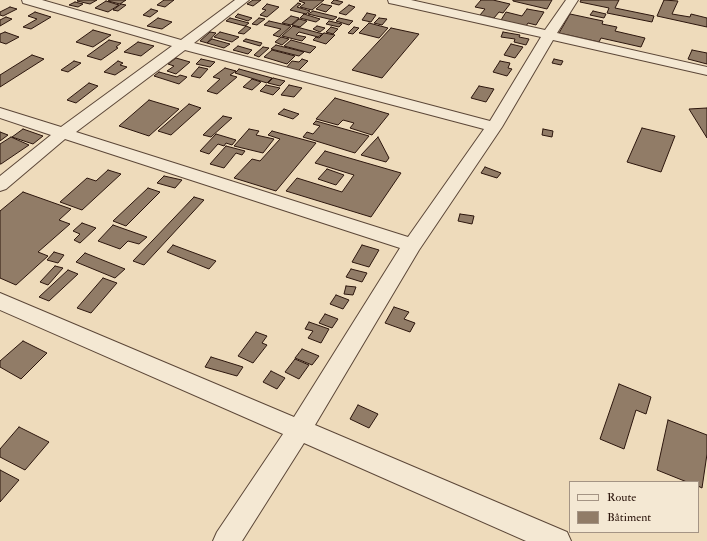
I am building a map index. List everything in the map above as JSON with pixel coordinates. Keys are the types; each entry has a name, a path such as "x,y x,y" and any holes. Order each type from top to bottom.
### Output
{"street":[{"path":"28,0 184,45 494,127"},
{"path":"0,185 62,134 243,0"},
{"path":"394,0 707,71"},
{"path":"227,541 299,430 412,245 494,127 549,35 572,0"},
{"path":"0,113 412,245"},
{"path":"0,301 557,541"}],"building":[{"path":"97,0 90,4 77,1"},
{"path":"126,0 120,4 108,1"},
{"path":"164,0 174,0 165,7 157,5"},
{"path":"253,0 261,0 253,6 247,4"},
{"path":"324,0 312,10 300,7 305,3 299,1"},
{"path":"334,0 343,2 339,5 331,3"},
{"path":"481,0 493,0 510,4 503,13 499,12 494,18 480,15 485,9 475,7"},
{"path":"513,0 552,0 547,9"},
{"path":"581,0 619,0 615,8 654,16 652,22 607,13 609,8 580,2"},
{"path":"664,0 678,1 672,14 690,17 691,14 707,18 707,27 657,16"},
{"path":"106,1 119,5 108,12 95,8"},
{"path":"75,2 83,4 78,7 69,5"},
{"path":"298,3 301,4 297,7 310,11 306,14 290,10"},
{"path":"121,4 126,5 118,11 113,10"},
{"path":"267,4 279,7 267,17 260,15 266,10 262,9"},
{"path":"322,4 332,6 326,12 316,9"},
{"path":"349,5 355,7 346,15 339,13"},
{"path":"10,7 17,9 3,16 0,15 0,12"},
{"path":"151,9 158,11 150,17 143,15"},
{"path":"527,9 544,12 536,25 528,23 526,26 501,20 506,12 522,16"},
{"path":"313,11 337,17 333,20 308,14"},
{"path":"593,11 606,14 604,18 590,15"},
{"path":"35,12 51,17 31,29 23,27 37,19 28,16"},
{"path":"367,13 376,15 371,22 362,20"},
{"path":"238,14 252,18 248,21 235,17"},
{"path":"304,14 320,19 316,22 300,18"},
{"path":"570,14 603,21 602,24 617,27 615,31 645,38 641,47 601,38 599,42 559,33"},
{"path":"291,16 299,18 291,25 282,23"},
{"path":"6,17 12,19 0,26 0,20"},
{"path":"158,18 172,22 162,29 147,26"},
{"path":"230,18 249,23 245,26 226,21"},
{"path":"259,18 265,19 257,25 252,24"},
{"path":"339,18 353,21 349,25 336,21"},
{"path":"379,18 387,19 382,25 374,23"},
{"path":"299,19 307,21 300,27 292,25"},
{"path":"269,21 291,26 279,37 273,35 281,29 264,25"},
{"path":"329,21 342,24 339,27 326,24"},
{"path":"369,23 388,28 379,38 359,33"},
{"path":"246,26 251,28 244,34 238,33"},
{"path":"293,26 323,34 318,37 299,32 296,35 306,37 302,41 282,36"},
{"path":"317,26 325,28 320,32 313,29"},
{"path":"331,27 338,29 333,34 326,32"},
{"path":"354,27 359,28 353,34 348,33"},
{"path":"391,28 419,34 382,78 352,70"},
{"path":"93,30 111,35 93,47 76,42"},
{"path":"5,32 19,37 6,44 0,42 0,34"},
{"path":"210,32 216,33 207,43 200,41"},
{"path":"220,32 239,37 232,42 214,37"},
{"path":"503,32 520,35 519,37 529,39 526,45 514,42 515,39 501,37"},
{"path":"324,33 335,35 326,44 313,40 316,37 319,38"},
{"path":"281,37 289,39 282,45 275,42"},
{"path":"212,39 230,44 224,48 207,43"},
{"path":"246,39 262,43 260,46 243,41"},
{"path":"109,40 121,43 116,47 118,48 101,60 87,56"},
{"path":"291,40 316,47 310,53 284,46"},
{"path":"138,42 154,46 141,56 124,52"},
{"path":"511,44 523,47 515,58 504,55"},
{"path":"276,45 304,52 299,56 271,49"},
{"path":"238,46 252,50 248,54 233,50"},
{"path":"263,47 269,48 259,57 254,55"},
{"path":"272,50 295,56 287,64 264,57"},
{"path":"692,50 707,53 707,64 688,59"},
{"path":"32,55 44,59 0,87 0,75"},
{"path":"176,58 190,62 176,74 167,71 174,66 168,64"},
{"path":"201,59 215,62 210,67 196,64"},
{"path":"302,59 308,61 298,71 286,68 292,61 299,62"},
{"path":"554,59 563,61 561,65 552,63"},
{"path":"74,61 81,63 68,72 61,70"},
{"path":"118,61 123,63 120,65 127,67 115,75 104,72"},
{"path":"500,61 510,63 508,68 512,69 507,76 493,72"},
{"path":"199,67 208,69 200,78 191,76"},
{"path":"225,68 236,71 230,75 237,77 217,94 207,91 220,79 213,77"},
{"path":"239,69 272,78 267,83 235,73"},
{"path":"159,72 177,77 180,75 187,77 179,84 154,76"},
{"path":"273,78 285,81 280,86 268,83"},
{"path":"252,79 261,82 252,90 243,87"},
{"path":"89,83 98,86 76,103 67,100"},
{"path":"266,85 280,88 273,95 260,91"},
{"path":"289,85 302,88 294,97 281,95"},
{"path":"479,86 494,89 486,102 471,98"},
{"path":"335,98 389,114 372,135 350,128 354,123 343,120 338,125 316,119"},
{"path":"149,100 179,109 149,136 119,126"},
{"path":"189,104 201,108 171,135 158,131"},
{"path":"707,108 707,138 689,109"},
{"path":"284,109 299,114 293,119 278,114"},
{"path":"223,116 232,118 211,137 203,135"},
{"path":"316,121 369,136 355,153 303,137 307,132 313,134 320,126 313,124"},
{"path":"642,128 675,136 661,172 627,162"},
{"path":"23,129 43,136 33,144 12,137"},
{"path":"249,129 259,131 256,135 274,139 263,153 234,146"},
{"path":"543,129 553,131 552,137 542,135"},
{"path":"272,131 316,143 276,191 234,178 252,159 260,161 280,139 268,135"},
{"path":"0,132 8,135 0,141"},
{"path":"216,134 236,140 232,145 226,143 224,146 218,144 209,154 200,151"},
{"path":"11,137 29,145 0,164 0,144"},
{"path":"378,137 389,158 386,162 361,155"},
{"path":"226,146 245,151 242,155 236,153 224,168 210,164"},
{"path":"325,151 401,173 371,217 286,191 297,178 342,192 354,175 315,163"},
{"path":"485,167 501,173 497,178 481,173"},
{"path":"327,169 344,175 336,185 318,179"},
{"path":"108,170 121,174 82,210 60,202 87,178 96,181"},
{"path":"164,176 182,180 175,188 157,183"},
{"path":"148,188 160,192 126,226 113,221"},
{"path":"23,192 71,209 59,220 70,224 38,252 48,256 16,285 0,278 0,211"},
{"path":"194,197 204,200 144,265 133,261"},
{"path":"460,214 474,216 472,224 458,221"},
{"path":"82,223 96,228 80,243 74,240 80,234 73,231"},
{"path":"113,225 147,237 139,244 128,241 120,249 98,241"},
{"path":"173,245 216,261 209,269 167,252"},
{"path":"362,245 379,250 369,267 352,262"},
{"path":"54,252 64,255 58,263 47,260"},
{"path":"85,253 125,269 115,278 76,262"},
{"path":"55,266 63,268 48,285 40,282"},
{"path":"351,269 367,273 362,282 346,277"},
{"path":"68,270 78,274 49,301 39,297"},
{"path":"103,278 117,283 91,313 77,308"},
{"path":"346,286 356,287 353,295 344,294"},
{"path":"336,295 349,300 343,309 330,304"},
{"path":"394,307 409,312 404,319 415,323 410,332 385,323"},
{"path":"325,314 338,319 332,328 319,323"},
{"path":"309,322 329,329 321,343 308,338 313,331 305,329"},
{"path":"256,332 267,336 262,343 267,345 253,363 238,356"},
{"path":"23,341 47,353 21,379 0,367 0,361"},
{"path":"302,349 319,356 312,365 295,358"},
{"path":"211,357 243,367 237,376 205,367"},
{"path":"295,359 309,365 299,379 285,372"},
{"path":"271,371 285,378 277,389 263,382"},
{"path":"619,384 651,397 646,414 636,410 624,449 600,439"},
{"path":"358,405 378,414 369,428 350,419"},
{"path":"668,420 707,435 707,454 702,488 699,486 699,481 684,481 657,470"},
{"path":"19,427 49,442 25,470 0,457 0,449"},
{"path":"0,470 19,480 0,502"}]}
